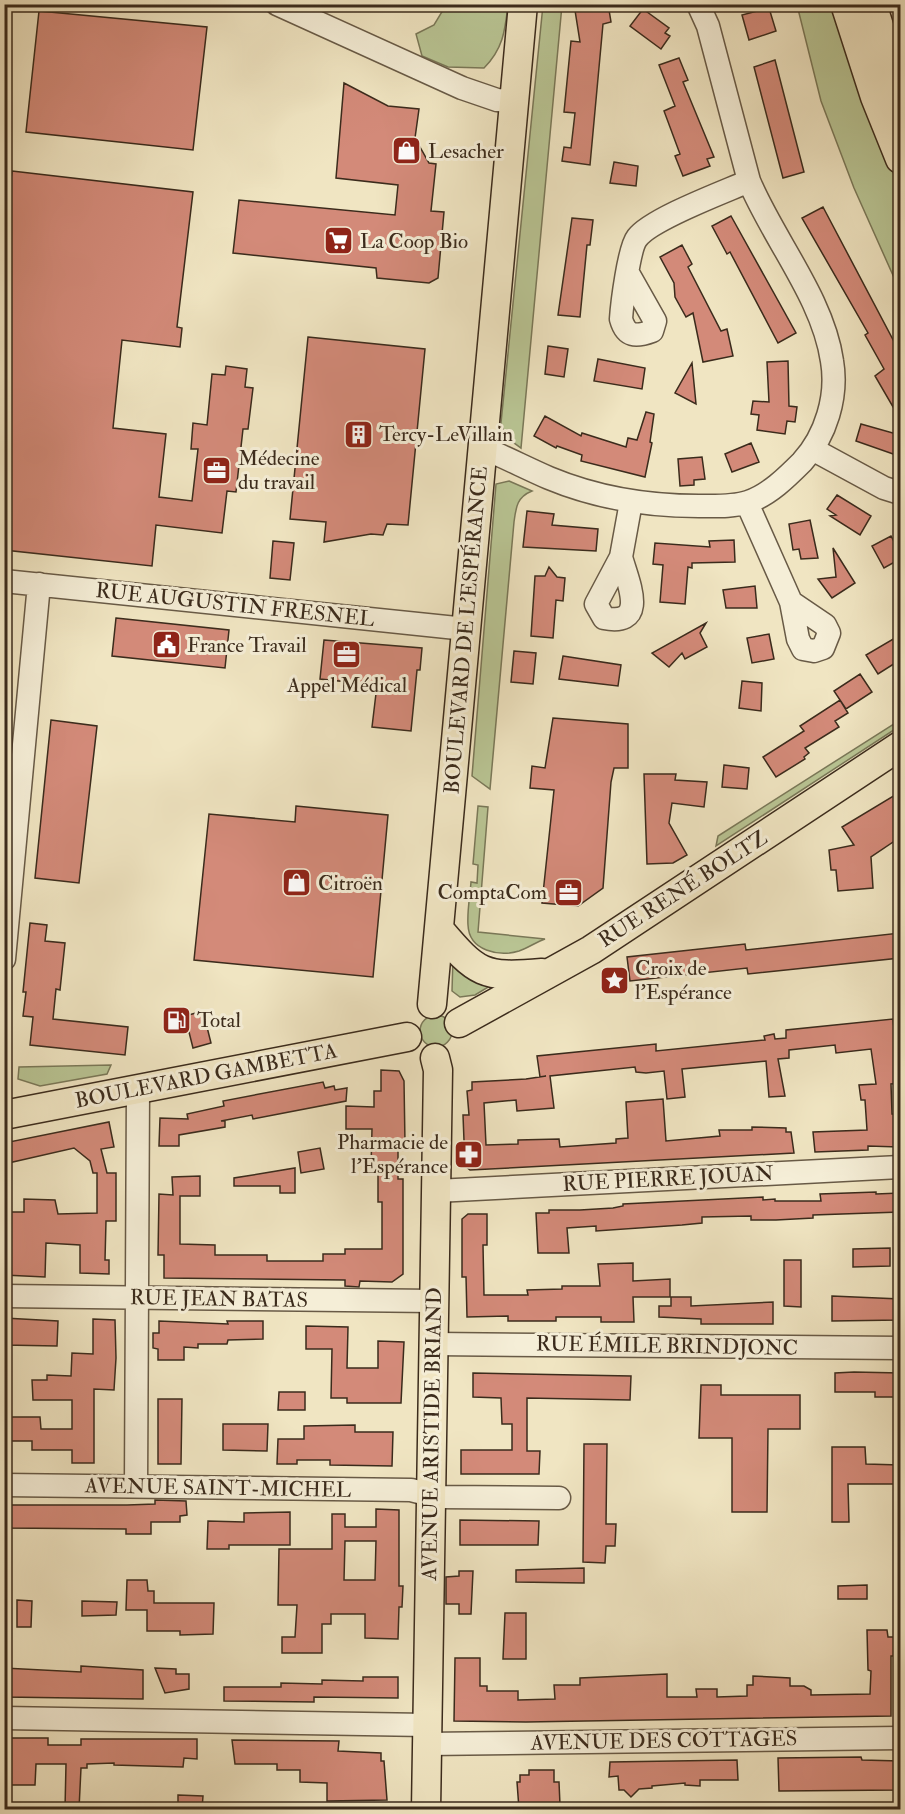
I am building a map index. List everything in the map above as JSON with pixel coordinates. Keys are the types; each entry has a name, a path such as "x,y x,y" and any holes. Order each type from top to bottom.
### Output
{"main road":[{"name":"BOULEVARD DE L'ESPÉRANCE","path":"432,1004 523,4"},
{"path":"845,4 875,97 900,159"},
{"path":"872,4 900,92"},
{"name":"RUE RENÉ BOLTZ","path":"459,1023 591,950 900,746"},
{"path":"439,929 466,960 478,969 503,976 552,972"},
{"path":"432,1004 448,1009 459,1023 460,1031 456,1047 443,1057 435,1059 420,1055 409,1044 406,1027 415,1011 432,1004"},
{"name":"BOULEVARD GAMBETTA","path":"4,1115 407,1037"},
{"name":"AVENUE ARISTIDE BRIAND","path":"426,1809 438,1070 435,1059"}],"street":[{"path":"277,4 462,88 497,100 514,101"},
{"path":"483,448 568,485 631,502 668,506 723,506 747,503 764,494 814,450 826,422 831,396 833,362 816,310 758,204 749,181 708,26 698,4"},
{"path":"629,275 630,252 637,237 652,225 749,181"},
{"path":"814,450 892,491 900,510"},
{"path":"621,557 631,502"},
{"path":"747,503 792,602"},
{"name":"RUE AUGUSTIN FRESNEL","path":"4,580 466,629"},
{"path":"4,959 39,584"},
{"path":"136,1486 138,1089"},
{"name":"RUE PIERRE JOUAN","path":"436,1191 900,1167"},
{"name":"RUE JEAN BATAS","path":"4,1296 434,1301"},
{"name":"RUE ÉMILE BRINDJONC","path":"434,1344 900,1348"},
{"name":"AVENUE SAINT-MICHEL","path":"4,1485 411,1490 431,1493 439,1497 560,1498"},
{"name":"AVENUE DES COTTAGES","path":"4,1718 427,1734 900,1738"}],"green space":[{"path":"446,5 508,5 506,23 499,47 484,68 448,67 422,56 416,34 434,25"},
{"path":"543,5 562,5 521,448 506,437 501,423"},
{"path":"797,5 836,5 868,108 896,180 895,192 900,204 900,291 854,188 821,101"},
{"path":"509,481 532,491 520,499 515,517 490,789 472,776 496,484"},
{"path":"900,720 900,726 716,846 718,836"},
{"path":"478,806 488,807 478,932 545,939 519,951 503,953 486,950 474,941 470,934 468,914 471,882 477,883 478,865 473,864"},
{"path":"453,957 495,983 475,995 460,997 452,991"},
{"path":"436,1015 447,1020 452,1031 447,1042 436,1047 425,1042 420,1031 425,1020"},
{"path":"111,1065 107,1074 40,1086 18,1079 19,1067"}],"building":[{"path":"574,4 608,4 611,22 603,24 590,165 562,161 564,147 571,148 575,113 564,112 571,41 580,42"},
{"path":"769,8 776,31 749,40 742,15"},
{"path":"643,9 669,28 665,33 670,36 661,49 630,26"},
{"path":"39,11 207,27 193,150 26,132"},
{"path":"679,58 688,80 683,82 714,157 707,159 710,166 683,176 675,156 680,154 664,111 675,106 659,65"},
{"path":"775,60 804,172 783,178 754,67"},
{"path":"344,83 388,106 419,109 415,138 429,163 436,164 431,211 444,212 438,278 429,283 377,278 376,268 233,253 239,200 395,215 398,185 336,178"},
{"path":"614,162 638,166 636,186 610,183"},
{"path":"12,171 193,192 177,327 182,328 180,347 122,340 113,428 166,434 159,497 192,501 198,449 191,449 193,423 207,425 212,374 225,375 226,366 247,369 245,387 253,388 248,429 243,429 236,492 227,491 222,533 156,525 152,566 4,550 4,233"},
{"path":"823,207 900,353 900,419 875,376 884,369 865,335 868,333 802,218"},
{"path":"731,216 796,333 778,343 730,252 727,254 712,226"},
{"path":"572,218 593,220 590,245 587,245 580,317 558,315"},
{"path":"682,245 692,264 688,267 721,331 727,329 733,356 703,362 693,313 686,317 675,297 674,283 660,257"},
{"name":"Tercy-LeVillain","path":"308,337 425,349 408,525 387,524 383,535 371,534 324,542 326,522 290,519"},
{"path":"548,346 568,349 564,377 545,374"},
{"path":"598,359 645,368 642,389 594,381"},
{"path":"788,361 789,406 797,407 795,422 787,421 785,434 757,430 759,415 751,414 753,401 769,402 767,362"},
{"path":"692,363 696,404 675,393"},
{"path":"646,412 654,414 650,442 652,443 645,477 581,461 582,455 557,446 556,448 534,436 545,416 581,436 582,433 626,447 628,438 637,440"},
{"path":"861,424 900,435 896,455 856,441"},
{"path":"751,443 759,462 732,472 725,454"},
{"path":"702,457 705,479 694,480 694,485 680,486 678,459"},
{"path":"837,495 871,516 860,535 830,516 836,515 827,509"},
{"path":"527,511 554,514 552,525 598,529 596,551 523,547"},
{"path":"810,520 818,558 801,559 799,549 793,550 789,524"},
{"path":"891,536 900,553 900,559 884,568 872,546"},
{"path":"734,540 735,562 692,563 692,568 688,567 685,604 660,602 663,565 653,564 655,543 710,547 709,541"},
{"path":"273,541 294,543 290,580 270,578"},
{"path":"833,548 855,583 832,598 818,579 836,577"},
{"path":"549,567 557,577 565,578 563,601 556,600 553,638 531,636 535,576 545,576"},
{"path":"755,586 757,608 726,608 723,590"},
{"name":"France Travail","path":"116,618 229,630 225,668 112,656"},
{"path":"706,623 700,633 707,647 685,659 682,653 669,667 652,653"},
{"path":"769,634 774,659 752,663 747,638"},
{"path":"900,635 900,660 878,674 866,655"},
{"path":"324,640 422,648 420,670 417,670 411,731 372,727 377,685 320,679"},
{"path":"514,651 536,653 533,684 511,682"},
{"path":"563,656 621,665 618,686 559,679"},
{"path":"860,674 872,692 846,709 834,691"},
{"path":"742,681 762,683 761,711 739,708"},
{"path":"840,700 848,713 835,721 839,727 805,748 809,753 804,757 805,759 776,777 763,757 804,731 800,726"},
{"path":"553,718 628,724 628,768 614,768 611,782 603,888 578,906 542,903 554,790 530,788 532,766 545,768"},
{"path":"51,720 97,726 79,883 35,878"},
{"path":"724,765 749,768 747,789 722,787"},
{"path":"644,774 676,774 675,780 707,782 704,807 672,803 669,823 687,855 673,863 647,864"},
{"path":"900,792 900,832 894,836 896,840 871,857 873,888 838,891 836,870 831,870 829,850 854,845 842,827"},
{"path":"296,806 388,815 373,977 194,960 209,814 295,822"},
{"path":"30,923 47,925 45,941 65,943 60,990 56,989 53,1019 128,1027 125,1055 30,1045 33,1017 23,1016 26,992 23,992"},
{"path":"900,933 900,958 748,974 747,968 630,981 627,957 745,944 746,950"},
{"path":"203,1011 211,1043 193,1048 185,1016"},
{"path":"893,1019 897,1059 900,1059 900,1083 891,1084 892,1114 900,1114 899,1147 868,1146 868,1150 815,1152 813,1132 867,1130 865,1100 861,1100 859,1085 876,1084 871,1049 836,1053 835,1045 789,1050 789,1058 778,1059 785,1096 769,1097 766,1061 682,1069 685,1097 667,1099 664,1071 636,1072 635,1067 550,1076 554,1108 517,1111 516,1100 484,1103 486,1145 518,1144 518,1140 559,1139 560,1147 616,1143 616,1139 628,1138 626,1102 663,1099 666,1141 720,1136 719,1130 752,1130 752,1127 786,1128 786,1132 791,1132 794,1153 470,1170 465,1166 463,1115 469,1115 467,1091 472,1090 472,1082 540,1077 537,1056 656,1044 656,1051 765,1040 764,1036 774,1034 775,1039 786,1038 786,1030"},
{"path":"381,1070 399,1071 404,1081 405,1144 398,1144 398,1179 403,1179 403,1274 392,1282 360,1281 359,1287 345,1286 345,1280 164,1278 164,1255 158,1255 159,1194 173,1195 172,1177 200,1176 200,1196 180,1196 180,1244 215,1245 215,1255 267,1255 267,1261 323,1261 323,1254 345,1254 345,1249 382,1249 382,1202 378,1202 378,1169 371,1168 372,1129 346,1129 346,1106 374,1107 374,1091 381,1091"},
{"path":"323,1082 325,1088 334,1086 335,1090 347,1088 346,1101 253,1119 252,1115 221,1121 225,1121 225,1127 179,1135 179,1146 159,1146 160,1118 188,1119 187,1114 224,1106 223,1101"},
{"path":"109,1122 114,1147 101,1149 107,1173 116,1173 116,1221 106,1221 105,1260 109,1260 109,1274 80,1273 80,1245 46,1243 45,1277 4,1275 6,1212 24,1212 24,1199 55,1200 58,1214 97,1213 97,1173 93,1173 90,1161 74,1148 4,1164 4,1143"},
{"path":"320,1148 324,1169 301,1173 298,1152"},
{"path":"295,1168 295,1193 280,1193 280,1186 234,1186 234,1178"},
{"path":"876,1192 876,1194 900,1193 900,1212 813,1215 813,1218 776,1220 751,1220 751,1216 702,1217 702,1223 682,1225 596,1231 596,1226 567,1228 569,1253 538,1253 536,1213 549,1213 549,1210 613,1208 623,1206 623,1204 763,1197 763,1200 775,1199 775,1201 821,1201 820,1194"},
{"path":"468,1214 487,1214 487,1245 483,1245 484,1295 528,1295 527,1290 562,1289 562,1286 600,1286 598,1264 633,1263 633,1281 670,1279 670,1297 633,1297 634,1322 601,1322 601,1317 556,1317 556,1321 508,1321 508,1316 467,1317 466,1277 462,1277 462,1219"},
{"path":"890,1248 890,1266 853,1267 853,1249"},
{"path":"784,1260 801,1260 801,1307 784,1306"},
{"path":"832,1296 900,1299 900,1320 832,1321"},
{"path":"671,1297 691,1297 691,1306 773,1302 773,1324 701,1324 701,1319 659,1317 659,1306 671,1306"},
{"path":"4,1318 58,1321 57,1346 4,1345"},
{"path":"93,1319 115,1320 116,1358 114,1390 94,1389 94,1463 72,1463 72,1450 32,1450 32,1441 4,1441 4,1417 40,1417 41,1429 72,1429 72,1400 33,1400 32,1380 47,1380 47,1375 71,1376 72,1353 93,1354"},
{"path":"159,1321 228,1324 227,1321 263,1321 263,1339 228,1340 227,1344 198,1344 198,1348 184,1347 184,1360 158,1360 158,1349 153,1348 153,1333 159,1333"},
{"path":"306,1326 348,1327 347,1368 378,1368 378,1341 404,1342 401,1403 347,1403 347,1398 331,1398 332,1349 306,1349"},
{"path":"473,1373 631,1376 630,1400 527,1398 527,1451 540,1451 539,1474 461,1474 461,1450 512,1450 512,1424 502,1424 501,1398 473,1397"},
{"path":"835,1373 900,1373 900,1397 875,1397 875,1392 835,1392"},
{"path":"701,1385 721,1385 721,1395 800,1395 800,1429 768,1429 767,1512 732,1512 732,1438 699,1438"},
{"path":"279,1392 305,1392 305,1410 278,1410"},
{"path":"158,1399 182,1399 181,1464 158,1464"},
{"path":"223,1424 268,1424 267,1451 223,1450"},
{"path":"355,1425 355,1432 393,1432 392,1466 330,1465 330,1460 297,1460 297,1464 277,1464 278,1439 304,1439 304,1426"},
{"path":"584,1444 607,1444 606,1524 616,1524 615,1546 606,1546 605,1563 583,1562"},
{"path":"832,1447 865,1447 866,1464 900,1465 900,1484 848,1484 849,1522 832,1522"},
{"path":"155,1500 186,1501 187,1515 180,1516 180,1522 151,1522 151,1534 126,1534 126,1529 4,1528 4,1505 127,1505 155,1504"},
{"path":"376,1509 399,1510 399,1586 403,1586 402,1607 399,1607 398,1639 365,1638 365,1614 331,1614 331,1624 322,1624 322,1653 282,1653 282,1637 295,1637 297,1605 278,1605 279,1549 332,1549 332,1514 345,1514 345,1527 376,1527","holes":["345,1541 376,1541 375,1580 344,1580"]},
{"path":"290,1512 290,1545 229,1545 229,1549 207,1549 208,1521 244,1522 244,1513"},
{"path":"460,1520 539,1521 538,1545 460,1545"},
{"path":"584,1568 584,1583 516,1582 516,1570"},
{"path":"459,1571 473,1571 471,1614 459,1614 459,1604 446,1604 446,1577 459,1576"},
{"path":"127,1580 147,1580 148,1591 154,1591 154,1603 214,1603 213,1634 180,1635 180,1631 147,1631 147,1610 126,1610"},
{"path":"867,1585 867,1599 838,1599 838,1586"},
{"path":"17,1600 32,1601 31,1627 17,1627"},
{"path":"82,1601 117,1602 116,1615 82,1616"},
{"path":"505,1613 526,1613 526,1659 503,1659"},
{"path":"867,1630 887,1630 888,1637 900,1637 900,1656 891,1656 891,1716 526,1722 454,1721 455,1658 480,1658 480,1686 487,1686 487,1691 518,1691 518,1700 555,1699 554,1685 580,1685 580,1678 667,1674 667,1697 697,1697 696,1689 717,1689 717,1697 747,1696 747,1685 753,1685 753,1676 790,1678 790,1686 804,1686 811,1690 811,1695 870,1694 871,1671 868,1670"},
{"path":"81,1666 143,1670 143,1699 4,1697 4,1668 81,1672"},
{"path":"155,1668 176,1669 176,1674 189,1674 189,1689 165,1693"},
{"path":"363,1677 398,1677 398,1698 314,1697 314,1702 224,1701 224,1687 281,1687 281,1683 322,1684 322,1680 363,1681"},
{"path":"4,1738 48,1738 48,1745 81,1745 81,1739 197,1739 197,1759 184,1758 183,1767 114,1765 114,1763 87,1764 87,1768 81,1768 79,1809 65,1809 66,1764 36,1764 35,1785 4,1785"},
{"path":"232,1740 339,1741 338,1751 381,1753 381,1761 384,1761 387,1800 327,1801 327,1783 300,1782 300,1770 277,1770 277,1764 235,1764"},
{"path":"861,1757 862,1760 900,1761 900,1790 779,1791 778,1758"},
{"path":"737,1760 738,1780 700,1780 700,1786 685,1785 685,1783 652,1786 652,1788 639,1789 631,1797 624,1790 619,1790 618,1776 609,1777 610,1762"},
{"path":"529,1770 554,1770 554,1782 559,1782 560,1805 554,1805 554,1809 519,1809 517,1782 520,1782 520,1775 529,1775"},
{"path":"178,1795 203,1796 202,1809 178,1809"}],"place":[{"name":"Lesacher","path":"407,151"},
{"name":"La Coop Bio","path":"339,241"},
{"name":"Tercy-LeVillain","path":"358,434"},
{"name":"Médecine du travail","path":"217,470"},
{"name":"France Travail","path":"166,645"},
{"name":"Appel Médical","path":"347,654"},
{"name":"Citroën","path":"297,883"},
{"name":"ComptaCom","path":"568,892"},
{"name":"Croix de l'Espérance","path":"614,980"},
{"name":"Total","path":"176,1020"},
{"name":"Pharmacie de l'Espérance","path":"469,1154"}]}
